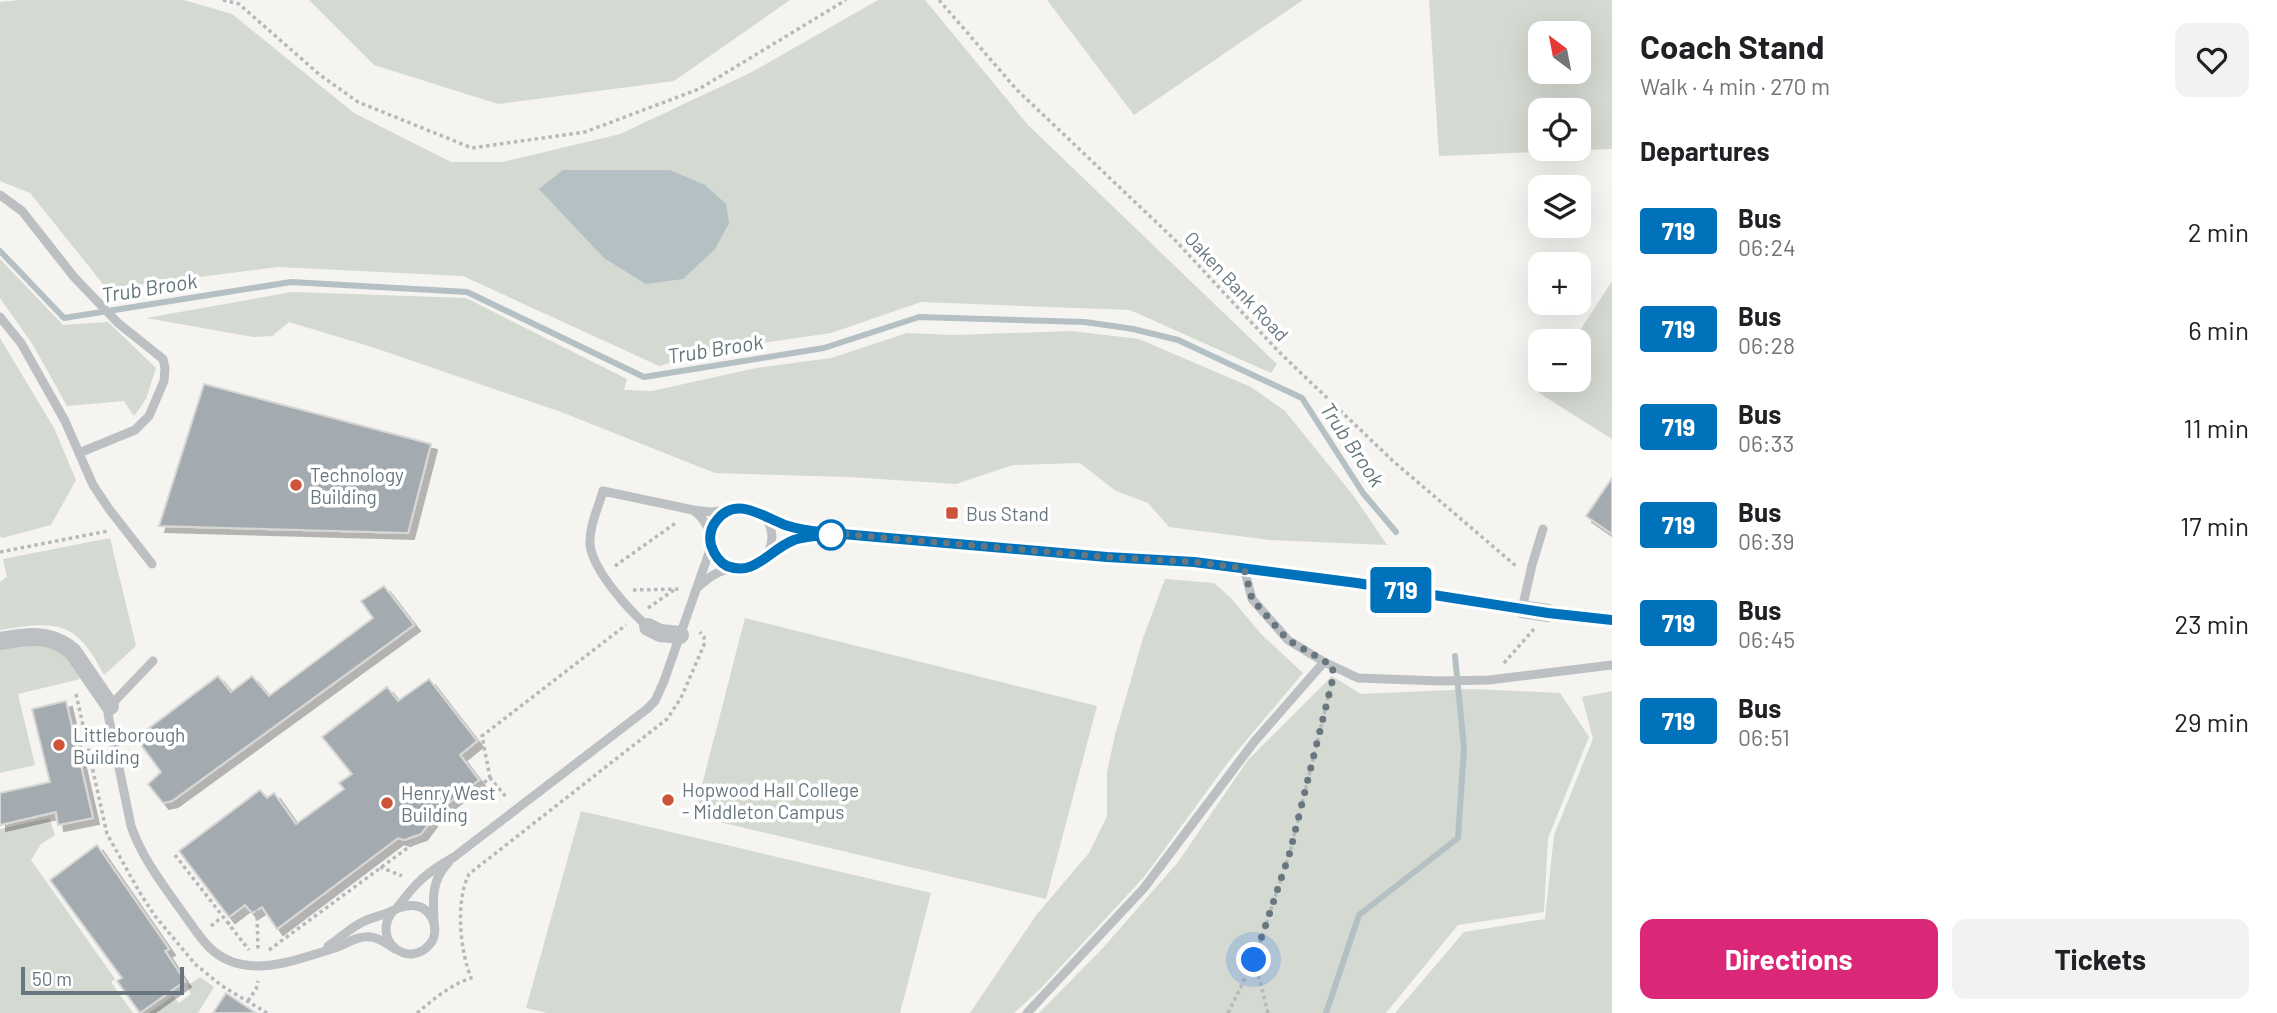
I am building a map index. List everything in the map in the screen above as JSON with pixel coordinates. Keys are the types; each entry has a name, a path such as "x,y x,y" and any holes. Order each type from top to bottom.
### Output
{"street":[{"path":"1522,609 1548,613"},
{"path":"642,622 660,633 680,635"},
{"path":"0,641 43,636 66,645 110,706"}],"lane":[{"path":"0,195 22,211 74,277 118,323 139,342 160,355 165,368 164,381 149,416 135,430 79,453"},
{"path":"0,317 21,343 65,421 93,485 152,564"},
{"path":"642,622 593,557 591,529 603,491 693,510 749,508 802,530 1194,562 1522,609 1543,529"},
{"path":"395,948 386,935 388,918 414,884 647,709 659,692 711,547 711,532 706,520 693,510"},
{"path":"711,532 715,523 728,510"},
{"path":"759,513 771,529 771,547 766,557"},
{"path":"696,588 723,570 747,569 794,540 842,534"},
{"path":"711,547 716,557 736,569"},
{"path":"1244,568 1252,599 1288,640 1358,678 1489,680 1612,665"},
{"path":"1548,613 1612,620"},
{"path":"153,661 110,706 108,714 131,826 136,842 167,892 201,938 218,954 247,966 281,964 362,937 370,937 411,954 423,950 433,939 435,885 444,867 454,856"},
{"path":"1027,1013 1144,888 1254,742 1329,664"},
{"path":"316,954 359,924 395,910 414,905 430,914 434,922"}],"path":[{"path":"223,0 239,4 320,75 358,102 471,148 585,132 699,89 846,0"},
{"name":"Oaken Bank Road","path":"939,0 1017,90 1174,239 1288,360 1393,461 1529,577"},
{"path":"614,567 693,510"},
{"path":"0,552 110,531 120,522"},
{"path":"628,587 633,590 696,588"},
{"path":"516,809 489,778 482,736 642,622 675,589"},
{"path":"1489,680 1548,613"},
{"path":"417,1013 459,982 471,978 464,955 461,904 461,893 469,874 667,719 681,698 704,645 704,638 698,629"},
{"path":"1228,1013 1254,960 1290,852 1332,682 1329,664"},
{"path":"175,855 227,924 252,952 258,953 269,950 421,838 444,813 489,778"},
{"path":"227,924 249,909"},
{"path":"257,910 258,953"},
{"path":"1254,960 1268,1013"},
{"path":"248,1001 267,1013"}],"shaded area":[{"path":"184,0 232,14 354,113 451,162 503,162 620,134 750,73 878,0 925,0 1028,125 1277,364 1271,373 1130,310 921,302 831,333 720,349 659,366 463,276 278,267 107,289 30,193 0,181 0,2","holes":["563,170 613,170 729,223"]},
{"path":"309,0 790,0 674,81 498,104 374,65"},
{"path":"1047,0 1303,0 1134,115"},
{"path":"1429,0 1612,0 1612,149 1591,150 1591,98 1528,98 1528,152 1439,156"},
{"path":"563,170 670,170 705,185 726,204 729,223 715,249 683,279 646,284 604,258 539,189"},
{"path":"0,259 63,325 108,322 156,368 146,399 134,416 124,401 67,406 33,345 0,298"},
{"path":"1612,281 1612,439 1539,393 1591,392 1591,329 1581,329"},
{"path":"292,292 466,298 627,379 624,390 652,391 756,368 831,358 907,333 954,335 1072,331 1139,339 1251,387 1285,411 1353,495 1387,545 1270,540 1169,527 1148,503 1116,491 1080,463 1013,465 956,484 849,477 715,473 561,412 375,348 289,322 272,336 253,337 146,318"},
{"path":"0,338 54,428 76,480 51,525 2,538 0,536"},
{"path":"110,538 136,646 104,675 84,644 63,628 36,626 0,630 0,582 7,577 3,559"},
{"path":"1165,579 1214,583 1231,598 1261,634 1303,673 1229,761 1144,877 1042,987 1014,1013 970,1013 1037,914 1089,853 1107,816 1107,772 1115,735 1143,638"},
{"path":"745,618 1097,706 1046,899 694,816"},
{"path":"0,646 56,646 70,661 80,679 18,694 35,765 0,773"},
{"path":"1332,676 1361,694 1474,689 1560,693 1589,737 1548,838 1544,912 1458,925 1386,1013 1039,1013 1102,949 1178,862 1248,760"},
{"path":"1612,691 1612,1013 1395,1013 1464,932 1545,919 1554,835 1593,739 1582,697"},
{"path":"581,811 931,893 900,1013 547,1013 526,1008"},
{"path":"49,818 55,835 41,844 31,860 115,979 111,982 133,1013 0,1013 0,829"},
{"path":"200,977 214,987 198,1013 149,1013 173,996 179,1003 191,994 187,986"}],"building":[{"name":"Technology Building","path":"204,384 431,444 408,533 159,526"},
{"path":"1612,478 1612,534 1586,516"},
{"path":"384,586 414,625 172,801 163,803 148,784 161,772 136,738 218,676 231,692 252,676 269,696 373,618 361,601"},
{"name":"Henry West Building","path":"429,679 477,741 460,755 479,780 431,816 431,821 421,834 404,840 398,838 277,929 262,907 252,913 245,905 229,917 179,851 260,790 267,798 274,793 296,824 344,789 339,783 352,774 322,737 387,687 398,701"},
{"name":"Littleborough Building","path":"66,701 93,818 58,825 56,812 0,825 0,793 50,782 32,709"},
{"path":"97,845 169,949 165,951 185,981 140,1013 117,981 122,978 50,880"},
{"path":"226,993 256,1013 213,1013"}],"waterway":[{"name":"Trub Brook","path":"0,251 64,318 291,282 467,292 644,377 824,348 919,317 1085,322 1133,329 1178,340 1302,398 1363,493 1396,532"},
{"name":"Trub Brook","path":"1326,1013 1359,915 1458,838 1464,748 1455,656"}],"bus line":[{"name":"719","path":"822,532 788,526 749,508 738,508 728,510 721,516 715,523 710,539 716,557 736,569 757,565 794,540 842,534 1276,571 1444,598 1612,620"}],"place":[{"name":"Technology Building","path":"296,485"},
{"name":"Bus Stand","path":"952,513"},
{"name":"Littleborough Building","path":"59,745"},
{"name":"Hopwood Hall College - Middleton Campus","path":"668,800"},
{"name":"Henry West Building","path":"387,803"}],"route":[{"path":"831,535 826,535 842,534 1244,568 1252,599 1288,640 1333,666 1332,682 1290,852 1254,960"}]}
